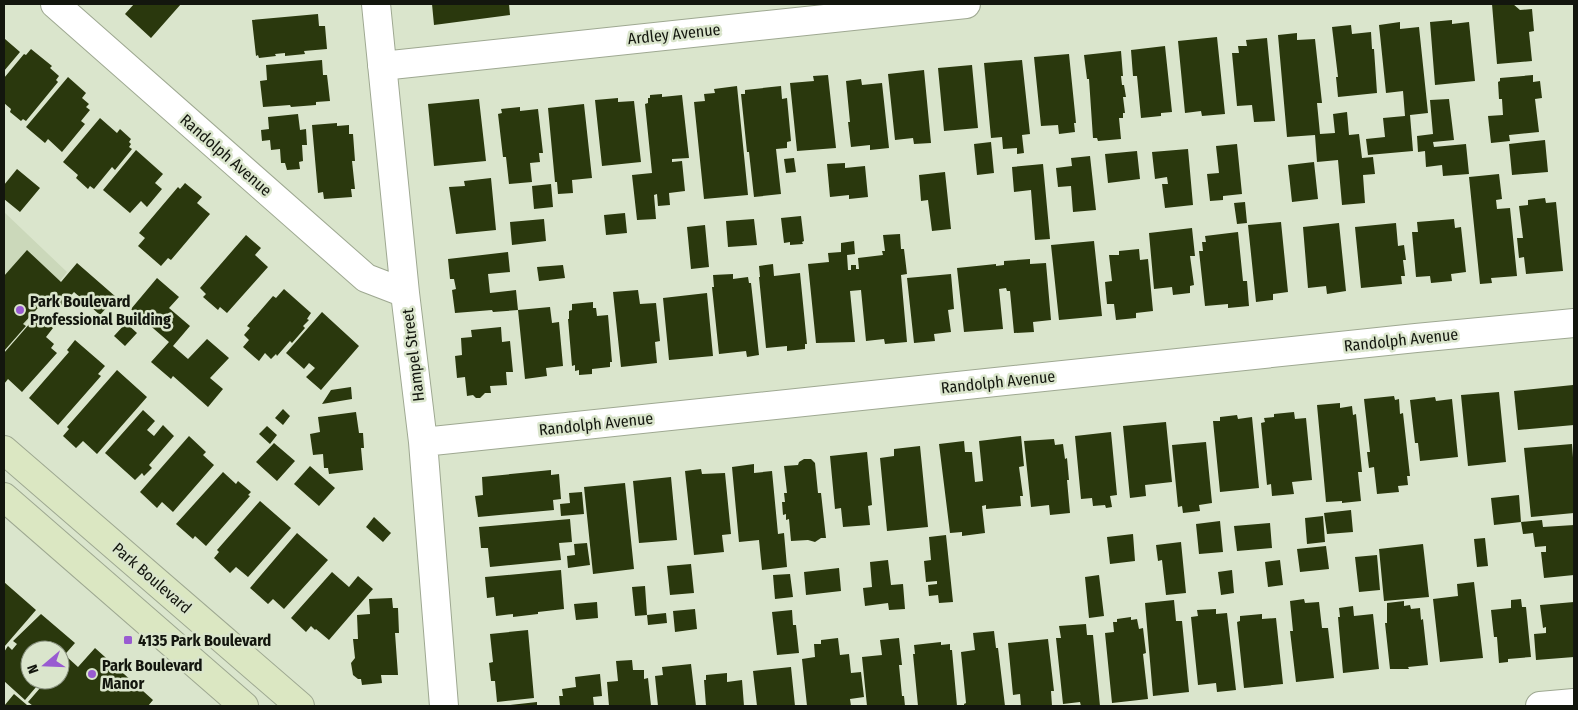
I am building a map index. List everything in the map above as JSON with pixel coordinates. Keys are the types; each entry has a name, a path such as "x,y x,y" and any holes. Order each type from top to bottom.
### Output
{"main road":[{"name":"Park Boulevard","path":"4,450 300,706"},
{"path":"4,497 244,706"}],"street":[{"name":"Randolph Avenue","path":"55,4 366,278 406,293"},
{"name":"Hampel Street","path":"376,4 423,442 444,706"},
{"name":"Ardley Avenue","path":"382,66 966,4"},
{"name":"Randolph Avenue","path":"423,442 1574,323"},
{"path":"1540,706 1574,703"}],"shaded area":[{"name":"Park Boulevard Professional Building","path":"4,212 67,272 4,351"}],"building":[{"path":"134,4 181,4 151,38 125,14"},
{"path":"432,4 509,4 510,15 434,25"},
{"path":"1492,4 1513,4 1520,10 1532,9 1534,31 1529,32 1532,61 1497,64"},
{"path":"318,14 319,26 325,26 327,49 304,51 305,54 285,56 285,53 259,58 258,55 256,56 252,20"},
{"path":"1452,20 1452,24 1469,22 1475,81 1435,85 1430,22"},
{"path":"1400,22 1400,29 1419,27 1428,113 1410,115 1413,151 1368,155 1366,139 1385,137 1383,118 1405,116 1403,91 1386,93 1379,25"},
{"path":"1351,25 1352,34 1371,32 1377,93 1338,97 1336,77 1338,77 1332,27"},
{"path":"1297,33 1297,40 1315,39 1322,103 1317,103 1320,134 1335,133 1333,114 1347,112 1349,135 1359,134 1362,158 1373,157 1375,174 1363,175 1365,203 1342,205 1338,160 1317,162 1315,135 1287,137 1278,35"},
{"path":"1217,37 1225,114 1202,116 1201,111 1185,113 1178,41"},
{"path":"1267,38 1275,121 1254,122 1252,105 1237,106 1232,53 1239,53 1238,46 1247,46 1246,40"},
{"path":"5,39 20,52 4,71 4,41"},
{"path":"1165,46 1172,112 1161,113 1161,116 1141,118 1137,76 1133,76 1131,50"},
{"path":"31,49 52,66 50,68 59,76 56,80 58,82 26,121 23,119 21,121 10,112 11,109 4,103 4,78 24,54 26,55"},
{"path":"1121,51 1123,76 1121,76 1126,97 1123,97 1125,113 1123,113 1123,118 1119,118 1121,139 1098,141 1097,138 1093,138 1089,79 1087,79 1084,55"},
{"path":"1069,54 1076,123 1074,123 1075,132 1059,134 1058,125 1041,126 1034,57"},
{"path":"322,60 323,75 327,75 330,101 316,102 316,105 263,107 260,81 267,80 266,65"},
{"path":"1022,60 1030,134 1022,135 1024,153 1017,154 1017,148 1003,149 1002,137 991,138 984,63"},
{"path":"972,65 978,128 944,131 938,68"},
{"path":"924,70 931,143 914,144 913,138 895,140 888,74"},
{"path":"828,75 836,148 797,151 790,83 814,81 813,76"},
{"path":"1533,75 1533,82 1540,81 1542,98 1535,99 1539,132 1509,135 1510,141 1491,143 1488,116 1503,115 1502,99 1499,99 1498,82 1500,78"},
{"path":"68,77 86,93 82,98 89,104 86,107 90,110 81,121 85,124 62,152 48,139 45,143 26,127"},
{"path":"861,79 862,85 882,83 889,148 870,150 870,145 851,147 846,81"},
{"path":"737,86 748,195 704,199 694,102 705,101 704,94 715,93 714,89"},
{"path":"781,86 782,99 787,98 791,141 787,142 787,148 776,149 781,194 754,197 741,94 745,94 745,90"},
{"path":"662,94 662,97 682,95 689,158 672,159 672,162 682,161 685,191 669,193 670,205 658,206 657,194 654,195 656,219 637,220 632,175 652,173 645,104 648,103 650,95"},
{"path":"618,98 618,102 634,101 641,162 602,166 595,100"},
{"path":"479,99 486,161 434,166 428,104"},
{"path":"1449,99 1454,140 1433,142 1434,147 1466,144 1469,174 1443,176 1442,165 1426,167 1425,151 1418,152 1417,136 1433,134 1430,100"},
{"path":"584,104 592,178 572,180 573,193 558,194 557,182 555,182 548,108"},
{"path":"520,107 520,111 538,109 543,153 539,153 540,162 530,163 532,182 509,184 506,157 503,157 498,114 502,113 501,109"},
{"path":"298,114 300,130 306,129 307,145 302,145 303,161 299,162 300,169 287,170 285,163 281,163 280,149 271,150 270,140 262,141 261,130 269,129 268,117"},
{"path":"100,118 117,133 120,129 131,139 129,147 132,149 115,170 112,167 94,189 90,186 88,189 76,178 78,175 63,162"},
{"path":"337,123 337,126 349,125 349,134 353,134 355,161 352,161 355,189 351,189 352,197 324,199 323,192 318,193 312,125"},
{"path":"1545,140 1548,172 1512,175 1509,144"},
{"path":"991,142 994,173 977,175 974,144"},
{"path":"1237,144 1242,194 1223,196 1223,200 1210,201 1207,174 1219,173 1216,146"},
{"path":"1188,149 1193,205 1165,208 1162,184 1168,184 1167,177 1155,179 1152,152"},
{"path":"136,150 163,174 155,183 162,189 147,207 141,201 130,213 103,190"},
{"path":"1137,151 1140,179 1108,183 1105,154"},
{"path":"1090,156 1096,210 1073,212 1071,186 1058,187 1056,168 1072,166 1071,158"},
{"path":"794,158 796,172 786,173 784,159"},
{"path":"1314,162 1318,199 1292,202 1288,165"},
{"path":"845,163 845,168 865,166 868,197 849,199 849,195 830,197 827,164"},
{"path":"1043,164 1050,239 1035,240 1031,190 1014,192 1012,167"},
{"path":"17,169 40,188 20,212 4,199 4,185"},
{"path":"945,172 951,229 932,231 928,200 921,201 919,175"},
{"path":"1499,174 1502,199 1496,200 1497,209 1510,208 1517,276 1491,278 1492,283 1480,284 1469,177"},
{"path":"491,178 496,230 456,234 449,187 465,186 464,181"},
{"path":"185,183 202,197 197,203 210,214 171,260 168,258 161,266 138,246 145,238 139,233 178,187 180,189"},
{"path":"551,184 553,207 534,209 532,186"},
{"path":"1545,198 1546,203 1556,202 1563,271 1526,274 1524,257 1519,258 1517,238 1523,238 1519,206 1528,205 1528,200"},
{"path":"1245,202 1247,223 1237,224 1234,203"},
{"path":"625,213 627,233 606,235 604,215"},
{"path":"801,216 803,244 790,245 790,242 784,243 781,218"},
{"path":"544,219 546,241 512,245 510,222"},
{"path":"754,219 757,245 728,247 726,221"},
{"path":"1454,219 1455,228 1461,227 1466,272 1451,274 1452,281 1431,283 1430,276 1416,277 1412,232 1418,232 1417,222"},
{"path":"1281,222 1288,292 1273,294 1273,300 1256,302 1248,225"},
{"path":"1339,223 1346,291 1327,294 1326,286 1308,288 1303,227"},
{"path":"1396,223 1398,246 1404,245 1406,260 1403,260 1405,276 1401,276 1402,284 1361,288 1355,227"},
{"path":"705,225 709,267 691,269 687,227"},
{"path":"1192,228 1195,256 1190,256 1194,285 1190,286 1190,293 1173,295 1172,287 1154,289 1149,233"},
{"path":"1238,232 1243,281 1247,281 1249,306 1228,308 1228,304 1205,306 1199,251 1203,251 1202,242 1206,242 1205,236"},
{"path":"900,234 901,249 904,249 907,274 901,275 907,342 885,344 884,339 866,341 861,290 850,291 855,342 816,343 808,264 829,262 828,253 841,252 841,243 854,241 855,254 847,255 848,270 851,270 851,265 856,265 856,269 859,269 858,258 883,255 882,251 885,251 883,235"},
{"path":"246,235 261,248 255,255 268,267 227,313 220,307 218,310 203,297 206,294 200,288"},
{"path":"1094,241 1102,316 1059,320 1051,245"},
{"path":"1139,249 1140,260 1148,259 1153,311 1136,313 1136,318 1116,320 1114,304 1107,304 1105,282 1112,281 1109,255 1119,255 1119,251"},
{"name":"Park Boulevard Professional Building","path":"27,250 61,282 77,263 116,297 100,315 74,292 61,307 49,296 23,324 26,326 4,351 4,276"},
{"path":"508,252 510,272 488,274 490,293 516,290 518,310 455,313 452,290 456,289 454,279 450,279 448,259"},
{"path":"1030,259 1030,264 1046,263 1051,320 1033,322 1034,332 1014,333 1010,291 1007,291 1006,288 999,289 1003,329 964,332 957,268 996,264 996,266 1004,265 1004,261"},
{"path":"773,264 774,276 800,273 807,344 805,344 805,349 787,351 787,346 766,348 759,266"},
{"path":"563,265 565,278 539,281 537,267"},
{"path":"733,274 733,279 748,277 749,283 751,283 759,355 747,357 746,351 719,354 712,287 714,287 713,275"},
{"path":"951,274 954,309 948,310 951,332 934,334 935,341 914,343 907,278"},
{"path":"157,278 179,297 169,308 190,326 173,346 188,359 207,339 229,358 210,378 223,389 208,407 173,376 171,379 151,362 169,342 131,309"},
{"path":"284,289 311,313 307,319 309,320 303,326 305,328 292,343 290,341 277,356 276,354 271,359 265,353 259,361 243,347 249,340 244,335 250,328 247,326 273,296 276,298"},
{"path":"638,290 640,304 656,303 660,341 655,342 657,363 621,367 613,292"},
{"path":"707,293 713,356 669,360 663,298"},
{"path":"593,302 593,308 596,308 597,316 608,315 612,362 610,362 610,367 592,369 592,374 579,375 579,370 575,371 575,365 572,366 569,311 572,310 572,304"},
{"path":"550,307 552,323 559,322 563,366 546,368 547,376 525,379 518,310"},
{"path":"322,312 359,346 321,390 306,377 315,368 309,363 304,369 286,353"},
{"path":"38,314 53,328 46,337 54,344 51,348 57,353 22,392 8,379 4,384 4,353"},
{"path":"126,323 137,333 125,346 114,336"},
{"path":"501,327 502,342 510,341 513,372 506,372 507,385 490,386 491,393 485,393 480,398 476,398 473,395 467,396 465,377 457,378 455,356 462,355 461,338 472,337 471,330"},
{"path":"75,340 105,366 98,374 101,376 58,425 29,398 69,352 67,350"},
{"path":"117,370 147,397 97,454 83,441 76,448 63,436 69,429 67,427"},
{"path":"1573,385 1574,425 1518,430 1514,391"},
{"path":"351,387 352,399 322,404 331,390"},
{"path":"1499,392 1506,462 1468,466 1461,395"},
{"path":"1394,396 1395,400 1399,399 1400,414 1403,413 1410,476 1407,476 1408,485 1398,486 1399,492 1377,494 1374,467 1369,468 1367,452 1370,452 1364,399"},
{"path":"1435,397 1436,401 1452,399 1458,457 1420,461 1418,443 1415,443 1410,400"},
{"path":"1340,403 1340,408 1352,406 1353,415 1356,414 1362,472 1358,472 1361,501 1326,502 1317,405"},
{"path":"283,409 290,416 283,425 275,418"},
{"path":"143,410 155,421 147,430 154,436 163,425 174,436 149,465 152,468 144,476 142,473 135,480 105,453"},
{"path":"356,412 359,433 363,433 364,448 361,448 363,470 329,474 328,468 324,468 323,454 313,455 310,434 320,432 318,417"},
{"path":"1294,412 1295,419 1306,418 1312,480 1292,482 1294,494 1272,496 1271,484 1267,485 1261,423 1265,422 1264,418 1274,417 1274,414"},
{"path":"1237,415 1238,419 1252,417 1259,488 1220,492 1213,421 1220,421 1220,417"},
{"path":"1166,422 1172,482 1145,485 1146,496 1130,498 1123,426"},
{"path":"267,426 277,435 270,444 259,434"},
{"path":"1111,432 1117,495 1110,496 1112,507 1106,508 1105,505 1093,506 1092,498 1081,499 1075,436"},
{"path":"189,436 206,452 203,455 214,465 173,512 162,502 157,508 140,492"},
{"path":"1021,436 1024,466 1019,467 1023,496 1020,496 1021,506 986,509 986,505 982,506 985,533 962,536 962,532 950,533 939,444 964,441 965,452 972,452 975,482 983,481 979,441"},
{"path":"1054,439 1055,445 1063,444 1065,459 1067,458 1070,513 1050,515 1049,505 1031,507 1024,441"},
{"path":"1206,442 1212,503 1199,505 1200,511 1183,513 1182,506 1178,507 1172,445"},
{"path":"274,443 295,461 277,481 256,462"},
{"path":"1572,444 1574,513 1531,517 1524,448"},
{"path":"920,446 928,527 887,531 880,458 894,456 894,449"},
{"path":"867,452 872,505 868,506 870,525 843,527 841,508 835,509 830,456"},
{"path":"804,459 811,459 815,463 818,493 821,493 826,538 821,538 815,542 808,540 791,541 789,519 786,520 786,514 783,515 782,502 785,502 784,493 787,493 784,466 798,465"},
{"path":"754,464 754,473 772,471 778,534 784,533 787,567 762,570 759,540 739,542 732,467"},
{"path":"310,466 335,488 319,506 294,484"},
{"path":"701,469 702,474 725,473 731,534 722,535 724,552 694,555 685,471"},
{"path":"551,470 551,475 559,474 561,499 553,500 554,510 478,517 475,496 483,495 482,477"},
{"path":"223,472 236,484 238,481 251,492 248,495 250,496 206,546 195,536 193,539 176,524"},
{"path":"671,477 677,540 639,543 633,481"},
{"path":"625,483 634,569 593,574 584,487"},
{"path":"582,492 584,514 561,516 560,504 570,503 569,493"},
{"path":"1519,495 1521,522 1494,525 1491,498"},
{"path":"260,501 291,528 248,577 236,567 230,573 214,558 219,552 217,550"},
{"path":"1351,510 1353,532 1327,534 1324,513"},
{"path":"1323,516 1325,542 1307,544 1305,518"},
{"path":"374,517 391,533 383,542 366,527"},
{"path":"570,519 572,542 559,543 561,560 490,567 488,548 481,548 479,527"},
{"path":"1542,520 1543,527 1574,525 1574,575 1544,578 1541,552 1546,552 1546,546 1535,547 1533,533 1523,534 1521,522"},
{"path":"1220,521 1223,552 1199,554 1196,524"},
{"path":"1270,523 1272,548 1237,551 1234,526"},
{"path":"297,533 328,560 284,609 273,599 268,604 250,588"},
{"path":"1133,534 1135,561 1110,564 1107,537"},
{"path":"946,535 953,602 939,603 938,595 929,596 928,585 937,584 937,581 926,582 924,561 931,560 929,537"},
{"path":"1485,538 1488,566 1477,567 1474,539"},
{"path":"1181,542 1186,593 1166,595 1162,560 1158,561 1156,545"},
{"path":"587,543 590,565 568,568 567,556 575,555 574,544"},
{"path":"1423,544 1429,597 1384,601 1379,549"},
{"path":"1326,546 1329,569 1300,572 1297,549"},
{"path":"1377,555 1380,590 1359,592 1355,557"},
{"path":"888,560 891,585 903,584 905,609 889,610 888,603 865,606 863,588 872,587 870,562"},
{"path":"1280,560 1283,585 1268,587 1265,562"},
{"path":"691,564 694,593 670,595 667,566"},
{"path":"839,568 841,591 806,595 804,572"},
{"path":"561,570 564,609 513,617 513,614 496,616 494,597 487,598 485,577"},
{"path":"1232,570 1234,593 1221,595 1218,572"},
{"path":"332,572 349,587 358,576 373,589 329,640 311,626 306,632 291,618"},
{"path":"790,574 793,597 775,599 773,575"},
{"path":"1099,575 1104,616 1089,618 1085,577"},
{"path":"4,582 36,610 4,647"},
{"path":"1474,582 1483,658 1440,662 1433,599 1458,596 1457,584"},
{"path":"645,586 647,615 635,616 632,587"},
{"path":"392,598 393,608 398,608 399,633 395,633 398,675 381,675 382,683 362,685 361,679 353,675 351,663 355,658 353,639 358,639 357,615 370,614 369,599"},
{"path":"1304,599 1305,603 1319,602 1322,628 1328,628 1334,678 1296,682 1290,631 1293,631 1290,601"},
{"path":"1521,599 1522,607 1526,607 1531,657 1508,659 1508,662 1499,663 1497,637 1494,637 1491,610 1511,608 1511,600"},
{"path":"1174,600 1176,621 1182,621 1189,692 1153,696 1145,603"},
{"path":"1404,601 1404,606 1410,605 1411,609 1420,608 1428,665 1408,667 1409,669 1390,669 1385,623 1387,623 1387,603"},
{"path":"597,602 598,618 576,620 574,604"},
{"path":"1574,602 1574,657 1536,660 1534,634 1546,633 1546,627 1543,628 1540,605"},
{"path":"1353,606 1354,616 1373,614 1379,669 1343,673 1338,617 1340,617 1339,608"},
{"path":"695,609 697,629 675,632 673,611"},
{"path":"1216,609 1216,614 1227,613 1236,690 1217,692 1216,683 1198,685 1191,617 1198,616 1197,610"},
{"path":"792,610 793,625 796,625 799,653 777,655 772,612"},
{"path":"666,613 667,623 648,625 647,615"},
{"path":"41,614 75,643 70,649 70,640 20,640 20,690 34,690 25,700 4,681 4,652 8,646 12,650 17,644 13,641"},
{"path":"1262,614 1262,619 1276,618 1283,684 1244,688 1237,622 1240,621 1240,616"},
{"path":"1131,617 1131,620 1137,619 1139,629 1143,628 1146,653 1143,654 1148,699 1112,703 1105,633 1114,632 1113,622 1117,622 1117,619"},
{"path":"1086,624 1087,635 1093,635 1100,706 1081,706 1080,702 1063,704 1056,638 1061,638 1059,626"},
{"path":"528,630 534,698 497,702 495,681 491,681 489,663 493,662 490,634"},
{"path":"994,631 1005,706 964,706 966,703 961,652 975,650 973,633"},
{"path":"838,638 840,655 849,654 851,673 861,672 864,697 850,699 851,706 807,706 802,659 815,657 814,644 821,644 821,640"},
{"path":"899,638 902,665 899,665 902,696 904,696 905,706 867,706 862,657 882,655 880,640"},
{"path":"1048,639 1054,691 1051,691 1052,706 1021,706 1020,694 1013,695 1008,643"},
{"path":"941,642 941,645 950,644 950,650 952,650 957,706 918,706 913,654 915,654 914,645"},
{"name":"Park Boulevard Manor","path":"95,648 153,700 148,706 33,706 28,702 38,690 70,690 70,660 78,667"},
{"path":"632,660 633,670 644,670 644,679 648,678 651,706 609,706 607,682 618,681 616,661"},
{"path":"691,664 696,706 658,706 655,676 663,675 662,667"},
{"path":"791,667 795,706 757,706 753,671"},
{"path":"727,673 727,682 742,680 744,706 706,706 704,680 706,680 706,675"},
{"path":"600,674 602,696 593,697 594,706 560,706 559,696 563,696 562,689 576,687 575,677"},
{"path":"14,694 27,705 4,706"},
{"path":"537,702 537,706 510,706 510,705"}],"place":[{"name":"Park Boulevard Professional Building","path":"20,310"},
{"name":"4135 Park Boulevard","path":"128,640"},
{"name":"Park Boulevard Manor","path":"92,674"}]}
